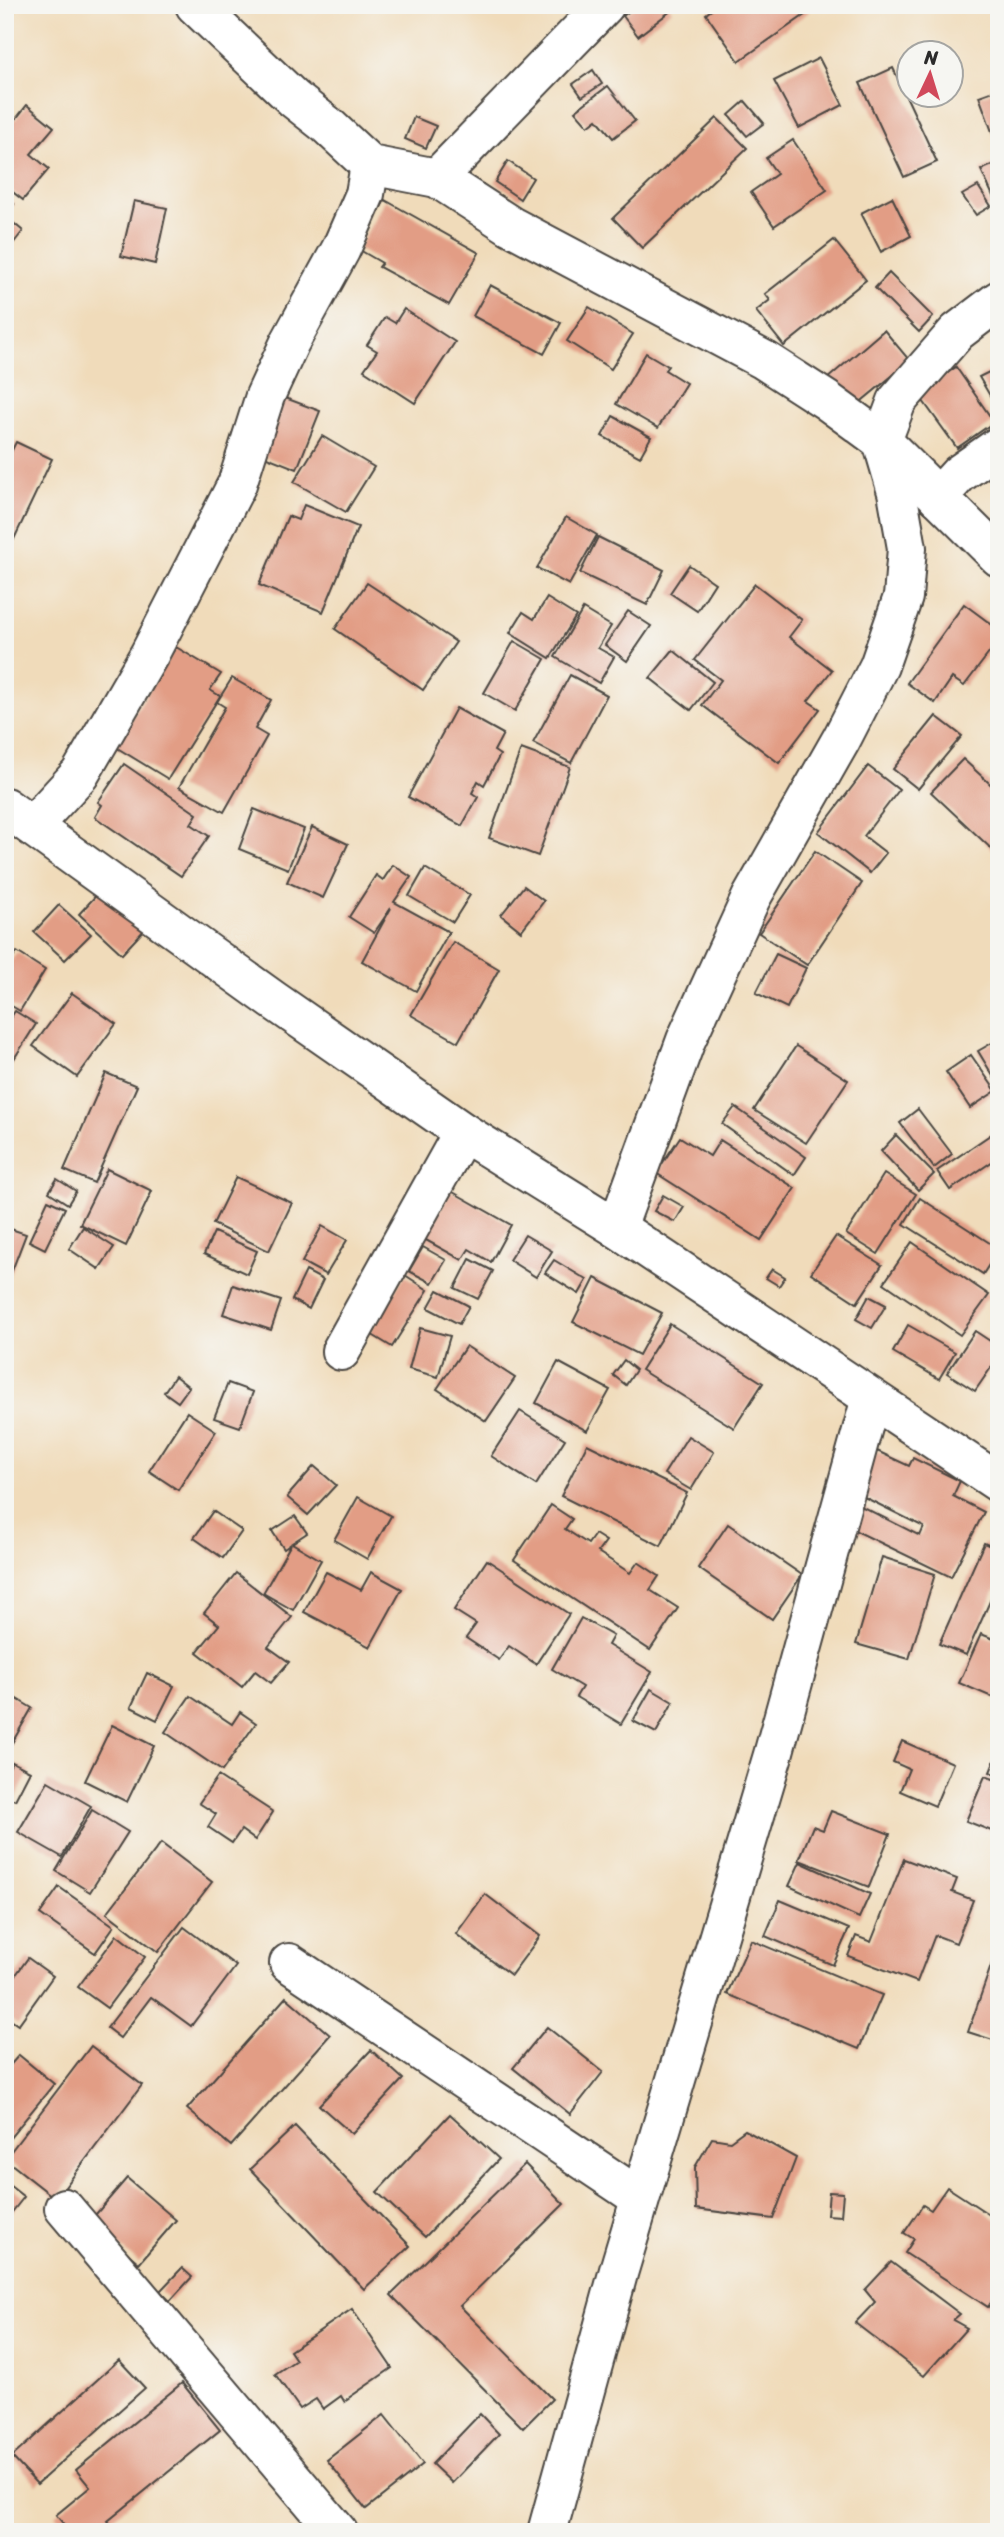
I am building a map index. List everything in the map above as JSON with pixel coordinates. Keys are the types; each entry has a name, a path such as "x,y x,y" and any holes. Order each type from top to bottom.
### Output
{"street":[{"path":"195,5 294,99 370,165 437,178 511,226 764,360 826,400 882,442 999,557"},
{"path":"437,178 605,5"},
{"path":"370,165 365,194 341,249 290,342 265,396 236,484 149,655 80,774 18,816 262,992 463,1132 617,1228 999,1483"},
{"path":"617,1228 686,1040 751,898 841,740 879,666 903,597 907,548 897,492 882,442 897,401 957,332 999,300"},
{"path":"939,497 959,474 999,446"},
{"path":"341,1351 463,1132"},
{"path":"547,2532 640,2198 773,1755 871,1398"},
{"path":"289,1963 640,2198"},
{"path":"64,2208 338,2532"}],"building":[{"path":"637,5 668,5 672,10 638,36 623,16"},
{"path":"718,5 804,5 809,12 739,61 706,14"},
{"path":"819,58 843,105 799,128 774,81"},
{"path":"893,68 895,108 912,108 937,162 904,177 860,83"},
{"path":"593,70 602,84 582,97 573,84"},
{"path":"608,86 635,121 613,138 597,119 588,126 575,111"},
{"path":"999,89 999,148 998,148 979,96"},
{"path":"745,101 764,123 747,136 729,115"},
{"path":"27,105 54,127 31,154 49,169 23,200 5,186 5,112 15,120"},
{"path":"414,117 436,126 426,148 405,139"},
{"path":"717,118 747,148 642,248 613,218"},
{"path":"793,140 827,190 774,226 751,192 777,174 766,158"},
{"path":"508,161 533,178 520,199 495,182"},
{"path":"999,162 999,209 981,170"},
{"path":"978,186 991,206 976,215 962,195"},
{"path":"5,196 14,204 5,214"},
{"path":"892,197 911,236 881,252 861,213"},
{"path":"385,200 479,253 449,305 379,267 382,263 358,249"},
{"path":"134,201 167,208 155,264 121,256"},
{"path":"11,221 23,231 12,245 5,240 5,229"},
{"path":"834,240 866,280 784,346 756,311 770,300 765,294"},
{"path":"889,273 933,317 919,332 875,288"},
{"path":"490,285 561,323 544,354 473,316"},
{"path":"589,307 633,334 611,369 567,341"},
{"path":"404,309 455,342 415,403 364,370 377,351 367,345 385,317 395,323"},
{"path":"884,330 910,361 852,409 827,379"},
{"path":"646,353 668,366 665,370 686,383 658,428 616,404"},
{"path":"956,367 994,422 957,448 918,394"},
{"path":"999,367 999,411 979,377"},
{"path":"272,393 320,411 297,469 249,450"},
{"path":"613,416 651,437 640,457 602,436"},
{"path":"322,436 374,467 346,512 294,482"},
{"path":"16,442 52,459 5,558 5,464"},
{"path":"304,505 358,527 323,612 259,585 288,516 298,520"},
{"path":"566,517 597,535 569,585 537,568"},
{"path":"598,537 664,570 647,605 580,573"},
{"path":"689,565 715,583 697,611 670,593"},
{"path":"367,583 456,642 423,690 335,629"},
{"path":"755,584 802,620 789,637 832,670 808,701 820,709 779,763 702,705 721,680 695,660"},
{"path":"547,598 576,616 550,658 510,633 523,612 534,619"},
{"path":"964,604 999,630 999,640 964,686 952,678 935,703 907,683"},
{"path":"583,609 611,626 598,648 614,657 599,683 555,657"},
{"path":"628,611 651,626 627,661 605,645"},
{"path":"514,641 545,659 515,711 484,693"},
{"path":"176,647 221,674 210,690 220,696 168,779 114,746"},
{"path":"673,650 713,682 691,710 650,678"},
{"path":"570,675 607,695 571,763 533,743"},
{"path":"232,678 271,700 255,729 267,736 224,812 179,787 225,707 217,702"},
{"path":"456,708 503,734 494,751 500,755 484,785 478,781 472,793 478,797 462,826 408,797"},
{"path":"936,716 962,736 918,789 893,769"},
{"path":"521,749 570,767 538,856 489,838"},
{"path":"963,759 999,792 999,856 931,792"},
{"path":"124,764 197,814 191,824 209,836 181,876 95,817 102,805 98,802"},
{"path":"868,766 899,790 864,836 886,853 870,873 818,832"},
{"path":"254,809 304,829 288,869 239,849"},
{"path":"312,827 348,844 323,898 287,882"},
{"path":"815,851 862,883 807,965 759,933"},
{"path":"393,865 411,877 394,902 449,932 416,991 362,961 391,908 374,933 349,917 376,875 383,880"},
{"path":"425,868 470,895 453,922 409,896"},
{"path":"524,886 544,901 521,931 501,915"},
{"path":"103,888 146,928 122,954 79,914"},
{"path":"59,905 91,934 65,960 34,932"},
{"path":"453,942 499,969 458,1042 411,1015"},
{"path":"17,952 45,970 20,1011 5,1002 5,970"},
{"path":"776,954 806,968 787,1008 756,993"},
{"path":"72,993 116,1024 77,1077 33,1046"},
{"path":"15,1011 36,1024 5,1073 5,1026"},
{"path":"999,1039 999,1086 978,1051"},
{"path":"796,1046 848,1080 806,1143 754,1110"},
{"path":"971,1055 996,1091 970,1108 946,1072"},
{"path":"106,1073 137,1086 94,1183 64,1170"},
{"path":"735,1107 806,1157 794,1175 722,1124"},
{"path":"918,1109 952,1154 934,1168 900,1123"},
{"path":"999,1129 999,1157 950,1190 937,1171"},
{"path":"896,1135 934,1174 918,1190 881,1151"},
{"path":"680,1137 710,1156 720,1140 795,1188 761,1240 656,1173"},
{"path":"107,1169 152,1191 126,1246 80,1224"},
{"path":"884,1174 916,1194 878,1254 846,1234"},
{"path":"236,1177 292,1203 269,1251 213,1224"},
{"path":"57,1179 76,1191 68,1204 49,1192"},
{"path":"451,1191 511,1225 491,1262 469,1249 462,1260 424,1239"},
{"path":"663,1195 684,1207 675,1222 654,1211"},
{"path":"920,1198 999,1249 983,1274 904,1224"},
{"path":"48,1200 65,1208 45,1249 29,1241"},
{"path":"322,1226 347,1240 326,1275 302,1262"},
{"path":"5,1227 26,1234 5,1289"},
{"path":"83,1227 114,1247 99,1269 69,1249"},
{"path":"214,1232 257,1251 247,1274 204,1254"},
{"path":"525,1235 552,1251 536,1277 509,1260"},
{"path":"836,1236 882,1265 857,1303 811,1273"},
{"path":"912,1242 989,1295 960,1335 884,1283"},
{"path":"423,1247 446,1260 432,1283 409,1271"},
{"path":"470,1259 493,1271 478,1299 455,1288"},
{"path":"554,1260 587,1280 579,1294 545,1273"},
{"path":"772,1269 785,1277 779,1286 766,1278"},
{"path":"306,1271 323,1280 309,1309 292,1300"},
{"path":"405,1275 428,1290 392,1347 369,1333"},
{"path":"595,1278 662,1313 639,1355 573,1322"},
{"path":"233,1285 281,1301 271,1330 223,1314"},
{"path":"438,1290 469,1306 459,1324 428,1308"},
{"path":"869,1296 886,1305 872,1328 856,1319"},
{"path":"670,1324 763,1383 734,1428 641,1370"},
{"path":"908,1325 955,1352 939,1379 893,1352"},
{"path":"420,1328 450,1336 438,1377 409,1369"},
{"path":"975,1331 999,1347 999,1356 975,1391 947,1373"},
{"path":"466,1346 515,1378 486,1421 437,1389"},
{"path":"624,1360 636,1370 626,1385 613,1375"},
{"path":"558,1362 610,1390 587,1431 536,1403"},
{"path":"175,1376 189,1387 178,1402 164,1392"},
{"path":"228,1383 253,1392 240,1427 214,1418"},
{"path":"520,1411 565,1439 536,1485 491,1456"},
{"path":"187,1412 216,1431 178,1490 149,1471"},
{"path":"688,1436 714,1452 691,1490 664,1474"},
{"path":"587,1444 687,1493 661,1546 561,1496"},
{"path":"877,1451 909,1466 913,1458 960,1481 953,1496 984,1512 951,1577 850,1528 861,1506 920,1536 924,1527 856,1493"},
{"path":"314,1466 336,1485 308,1515 287,1497"},
{"path":"358,1497 391,1516 367,1559 334,1540"},
{"path":"551,1505 572,1519 565,1529 588,1544 595,1534 606,1541 598,1552 630,1573 638,1562 659,1576 650,1590 678,1608 650,1650 514,1560"},
{"path":"213,1511 242,1531 223,1558 194,1538"},
{"path":"295,1516 307,1533 292,1543 321,1560 293,1610 263,1593 291,1544 284,1549 272,1531"},
{"path":"728,1524 802,1575 772,1619 698,1568"},
{"path":"984,1543 999,1550 999,1581 966,1655 939,1644"},
{"path":"882,1557 935,1574 909,1659 856,1644"},
{"path":"487,1560 569,1614 536,1664 509,1646 499,1660 466,1638 476,1624 454,1610"},
{"path":"326,1572 361,1590 371,1572 402,1589 370,1647 304,1612"},
{"path":"236,1573 292,1617 268,1647 289,1662 271,1683 255,1671 242,1687 197,1652 219,1625 204,1613"},
{"path":"581,1618 613,1636 608,1645 652,1672 621,1724 576,1697 582,1687 552,1669"},
{"path":"981,1634 999,1641 999,1700 959,1683"},
{"path":"147,1673 174,1686 157,1720 131,1707"},
{"path":"651,1689 673,1702 656,1733 633,1721"},
{"path":"5,1692 32,1708 5,1755"},
{"path":"190,1696 232,1724 240,1712 256,1723 222,1771 165,1732"},
{"path":"112,1725 154,1746 127,1802 85,1781"},
{"path":"902,1741 953,1763 935,1806 900,1791 909,1769 893,1762"},
{"path":"999,1750 999,1776 990,1772"},
{"path":"12,1762 30,1771 15,1800 5,1796 5,1775"},
{"path":"218,1776 273,1812 255,1840 241,1830 232,1843 208,1827 216,1814 199,1803"},
{"path":"985,1776 999,1781 999,1834 966,1821"},
{"path":"48,1781 91,1806 62,1857 18,1832"},
{"path":"92,1810 128,1832 90,1892 56,1871"},
{"path":"831,1811 890,1834 869,1887 799,1860 813,1826 823,1830"},
{"path":"161,1843 212,1882 158,1952 107,1913"},
{"path":"904,1859 957,1879 952,1892 973,1900 956,1943 935,1935 917,1982 848,1956 856,1936 871,1942"},
{"path":"800,1862 870,1894 859,1918 789,1886"},
{"path":"59,1887 114,1926 95,1953 40,1914"},
{"path":"485,1894 540,1936 511,1975 456,1934"},
{"path":"780,1900 849,1929 833,1965 765,1936"},
{"path":"184,1927 236,1966 191,2026 151,1997 120,2038 107,2028"},
{"path":"117,1935 145,1957 107,2008 78,1987"},
{"path":"751,1940 882,1995 859,2049 727,1994"},
{"path":"28,1958 53,1976 18,2025 5,2016 5,1990"},
{"path":"992,1963 999,1966 999,2042 968,2032"},
{"path":"286,1997 330,2035 231,2146 187,2109"},
{"path":"547,2027 603,2072 570,2114 513,2068"},
{"path":"91,2046 142,2085 56,2199 5,2159"},
{"path":"371,2050 403,2079 352,2134 319,2105"},
{"path":"19,2055 54,2084 5,2144 5,2071"},
{"path":"450,2114 499,2159 425,2237 377,2192"},
{"path":"295,2126 410,2246 364,2289 250,2169"},
{"path":"745,2130 796,2158 773,2219 696,2209 695,2167 712,2138 730,2141"},
{"path":"525,2164 564,2204 460,2306 552,2399 523,2428 391,2295"},
{"path":"127,2178 176,2220 139,2263 90,2221"},
{"path":"5,2182 24,2197 5,2221"},
{"path":"947,2187 999,2221 999,2290 988,2307 905,2253 914,2239 904,2233 923,2205 931,2210"},
{"path":"829,2192 843,2193 841,2216 827,2215"},
{"path":"891,2262 960,2314 953,2320 967,2328 924,2376 855,2323 875,2302 865,2290"},
{"path":"182,2268 192,2277 170,2301 160,2291"},
{"path":"352,2309 392,2368 344,2401 341,2396 323,2409 316,2399 300,2409 275,2374 296,2360 290,2351"},
{"path":"119,2360 145,2388 37,2484 12,2457"},
{"path":"182,2383 220,2430 108,2521 117,2532 70,2532 56,2515 90,2487 76,2470"},
{"path":"480,2414 499,2434 452,2483 432,2464"},
{"path":"384,2415 423,2464 366,2509 327,2460"}]}
